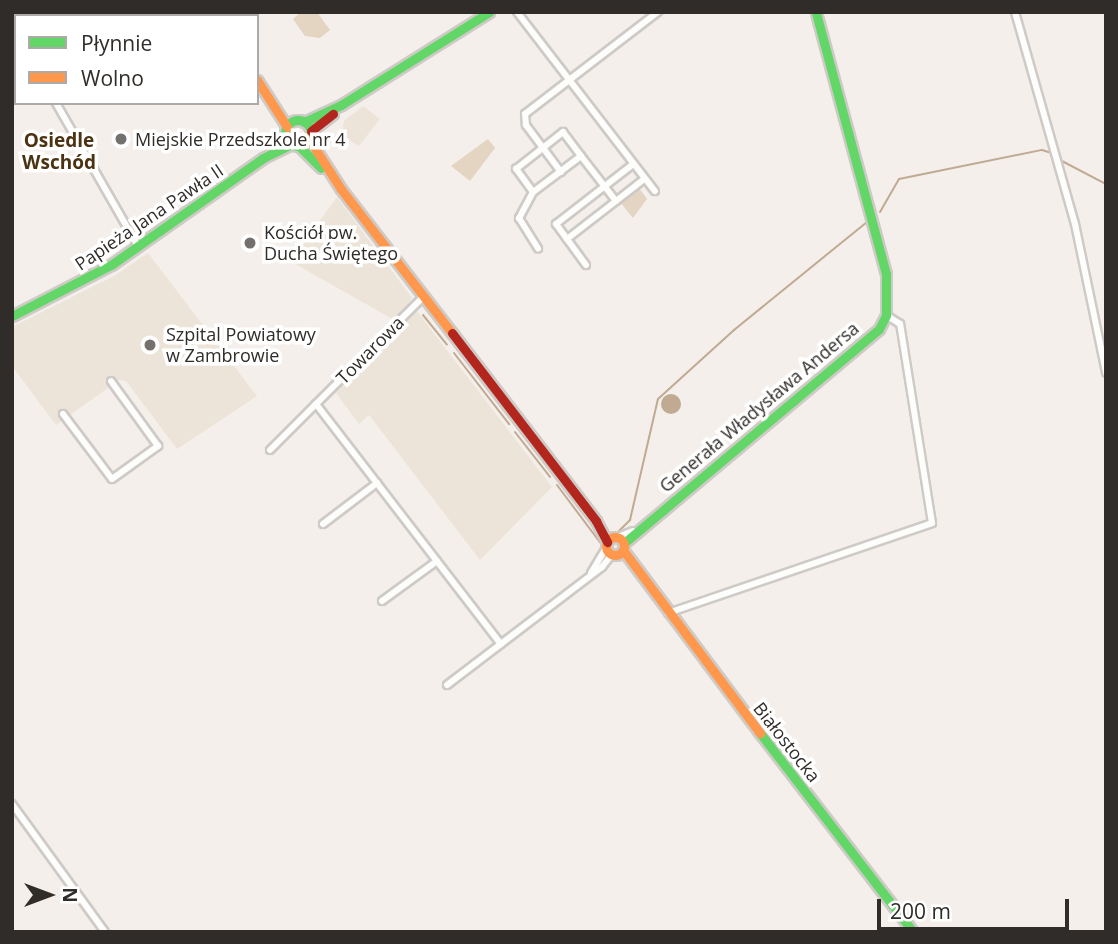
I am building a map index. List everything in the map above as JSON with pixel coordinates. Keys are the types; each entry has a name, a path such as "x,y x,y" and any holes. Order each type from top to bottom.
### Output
{"street":[{"path":"341,105 489,12"},
{"path":"517,12 632,165 655,191"},
{"path":"561,172 526,125 525,114 658,12"},
{"path":"668,613 932,523 900,324 886,315 890,293 883,261 816,12"},
{"path":"1015,12 1075,224 1106,373"},
{"path":"259,82 271,97 300,121"},
{"path":"271,97 286,131"},
{"path":"57,105 138,246"},
{"name":"Papieża Jana Pawła II","path":"263,158 286,131 300,121 341,105"},
{"name":"Papieża Jana Pawła II","path":"12,316 138,246 263,158 295,145 310,135 341,105"},
{"name":"Białostocka","path":"300,121 333,179 913,932"},
{"name":"Białostocka","path":"286,131 295,145 333,179"},
{"path":"533,192 516,169 564,132 616,201"},
{"path":"538,248 519,218 533,192 581,156"},
{"path":"586,265 556,224 632,165"},
{"path":"567,239 644,179"},
{"name":"Towarowa","path":"270,450 424,297"},
{"name":"Generała Władysława Andersa","path":"615,546 879,328 886,315"},
{"path":"62,414 111,479 158,446 111,381"},
{"path":"316,404 501,644"},
{"path":"323,524 377,483"},
{"path":"447,685 589,576 615,546"},
{"path":"382,601 437,561"},
{"path":"12,804 105,932"}],"shaded area":[{"path":"301,12 317,12 330,30 320,38 305,36 293,19"},
{"path":"363,106 380,119 359,146 342,136 344,121"},
{"path":"488,139 495,148 470,181 451,166"},
{"path":"639,188 647,199 633,218 620,202"},
{"path":"337,197 412,298 396,321 290,261"},
{"path":"148,253 257,396 177,449 126,381 119,380 56,425 12,366 12,327 114,276"},
{"path":"416,310 552,487 480,560 369,415 359,424 336,393"},
{"path":"667,394 675,394 681,404 675,414 667,414 661,408 661,400"}],"waterway":[{"path":"880,212 899,179 1042,150 1052,153"},
{"path":"1060,160 1106,184"},
{"path":"619,531 630,520 658,399 734,330 867,222"},
{"path":"423,315 447,345"},
{"path":"454,353 509,424"},
{"path":"515,432 550,477"},
{"path":"557,485 602,545"}],"traffic: fast":[{"path":"304,122 341,105 489,12"},
{"path":"624,543 879,329 886,315 886,274 816,12"},
{"path":"298,120 307,124 311,133 307,142 298,146 289,142 285,133 289,124 298,120"},
{"path":"12,316 111,265 263,158 292,144"},
{"path":"299,146 321,168"},
{"path":"760,733 913,932"}],"traffic: slow":[{"path":"259,83 287,127"},
{"path":"309,139 341,189 452,333"},
{"path":"615,537 621,540 624,546 621,552 615,555 609,552 606,546 609,540 615,537"},
{"path":"623,550 760,733"}],"traffic: jam":[{"path":"311,131 333,114"},
{"path":"452,333 596,521 607,542"}],"place":[{"name":"Miejskie Przedszkole nr 4","path":"121,139"},
{"name":"Kościół pw. Ducha Świętego","path":"250,243"},
{"name":"Szpital Powiatowy w Zambrowie","path":"150,345"}],"district":[{"name":"Osiedle Wschód","path":"59,152"}]}
